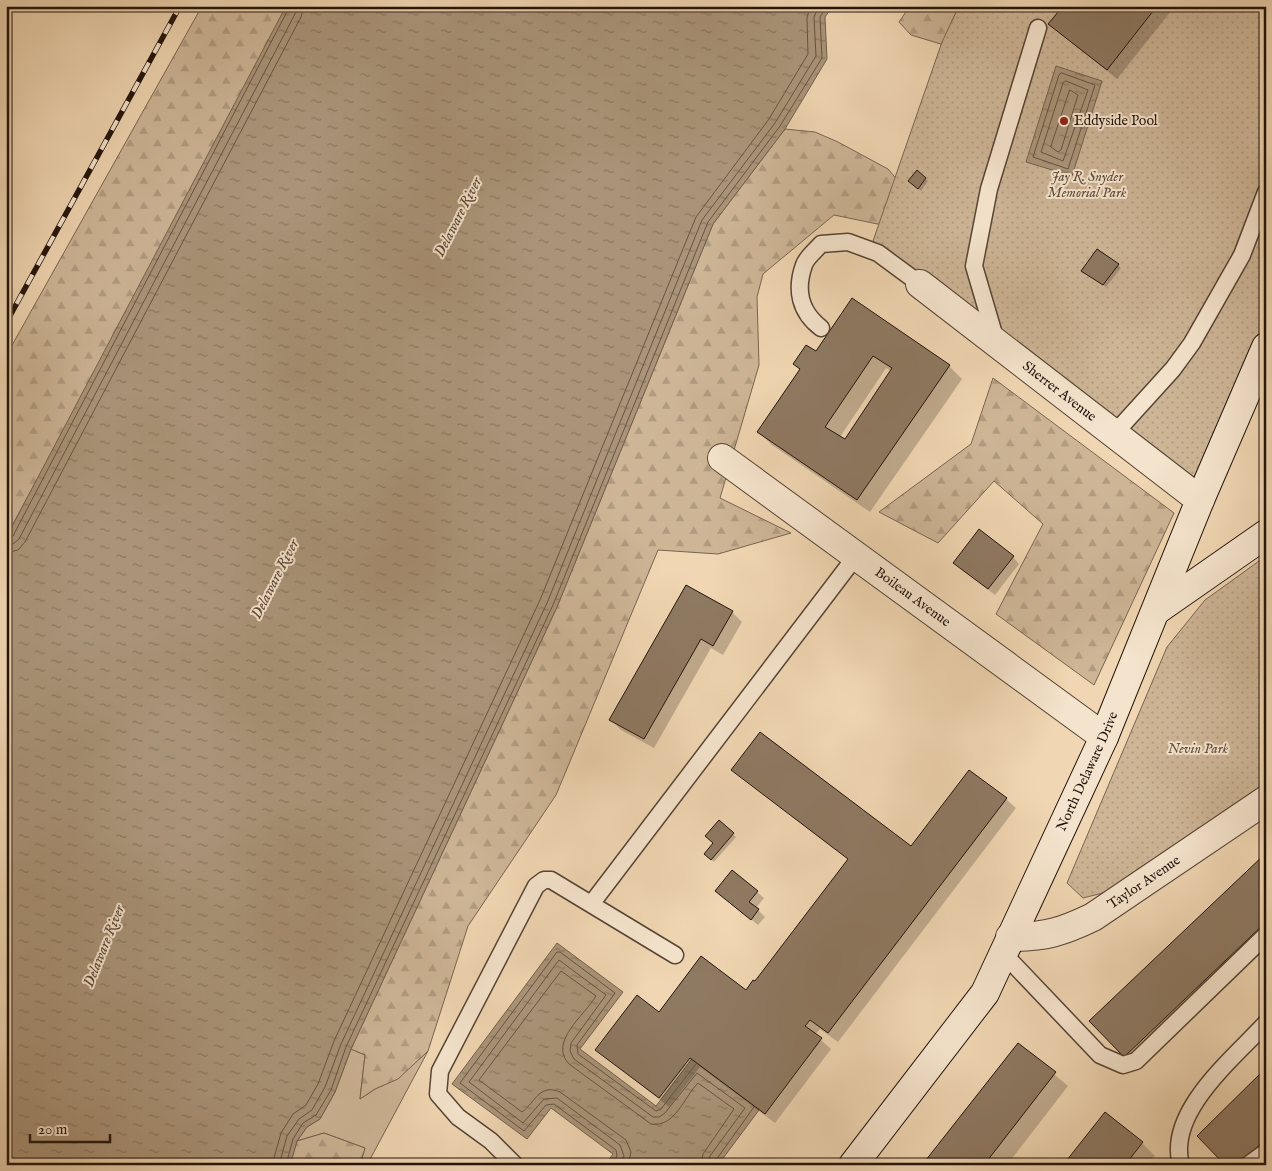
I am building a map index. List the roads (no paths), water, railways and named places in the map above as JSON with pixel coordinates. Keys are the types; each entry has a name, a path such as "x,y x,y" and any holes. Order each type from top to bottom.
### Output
{"street":[{"name":"Sherrer Avenue","path":"920,284 1200,500"},
{"name":"North Delaware Drive","path":"853,1165 985,993 1104,737 1200,500 1266,347"},
{"name":"Boileau Avenue","path":"722,458 1104,737"},
{"path":"1157,610 1266,534"},
{"name":"Taylor Avenue","path":"1007,945 1070,928 1093,917 1266,800"}],"lane":[{"path":"997,343 981,297 974,266 989,189 1038,28"},
{"path":"1114,434 1173,369 1192,342 1242,255 1266,192"},
{"path":"821,328 812,321 799,299 804,264 822,244 848,242 878,253 920,284"},
{"path":"592,903 856,556"},
{"path":"515,1165 491,1141 458,1117 438,1094 440,1071 536,886 544,880 551,880 675,954"},
{"path":"1007,945 1100,1055 1123,1064 1136,1060 1266,936"},
{"path":"1181,1165 1178,1155 1182,1130 1191,1107 1205,1088 1266,1023"},
{"path":"1248,1165 1266,1152"}],"water":[{"name":"Delaware River","path":"286,6 833,6 825,17 827,59 785,129 713,224 557,607 351,1049 335,1092 320,1119 307,1127 297,1141 290,1165 6,1165 6,538"},
{"name":"Eddyside Pool","path":"1056,66 1102,81 1072,176 1026,162"},
{"path":"557,943 623,992 580,1049 656,1106 694,1056 762,1106 718,1165 605,1165 613,1154 551,1108 527,1139 452,1084"}],"railway":[{"path":"6,323 180,6"}],"place":[{"name":"Eddyside Pool","path":"1064,121"}],"park label":[{"name":"Jay R. Snyder Memorial Park","path":"1087,186"},
{"name":"Nevin Park","path":"1198,749"}]}
